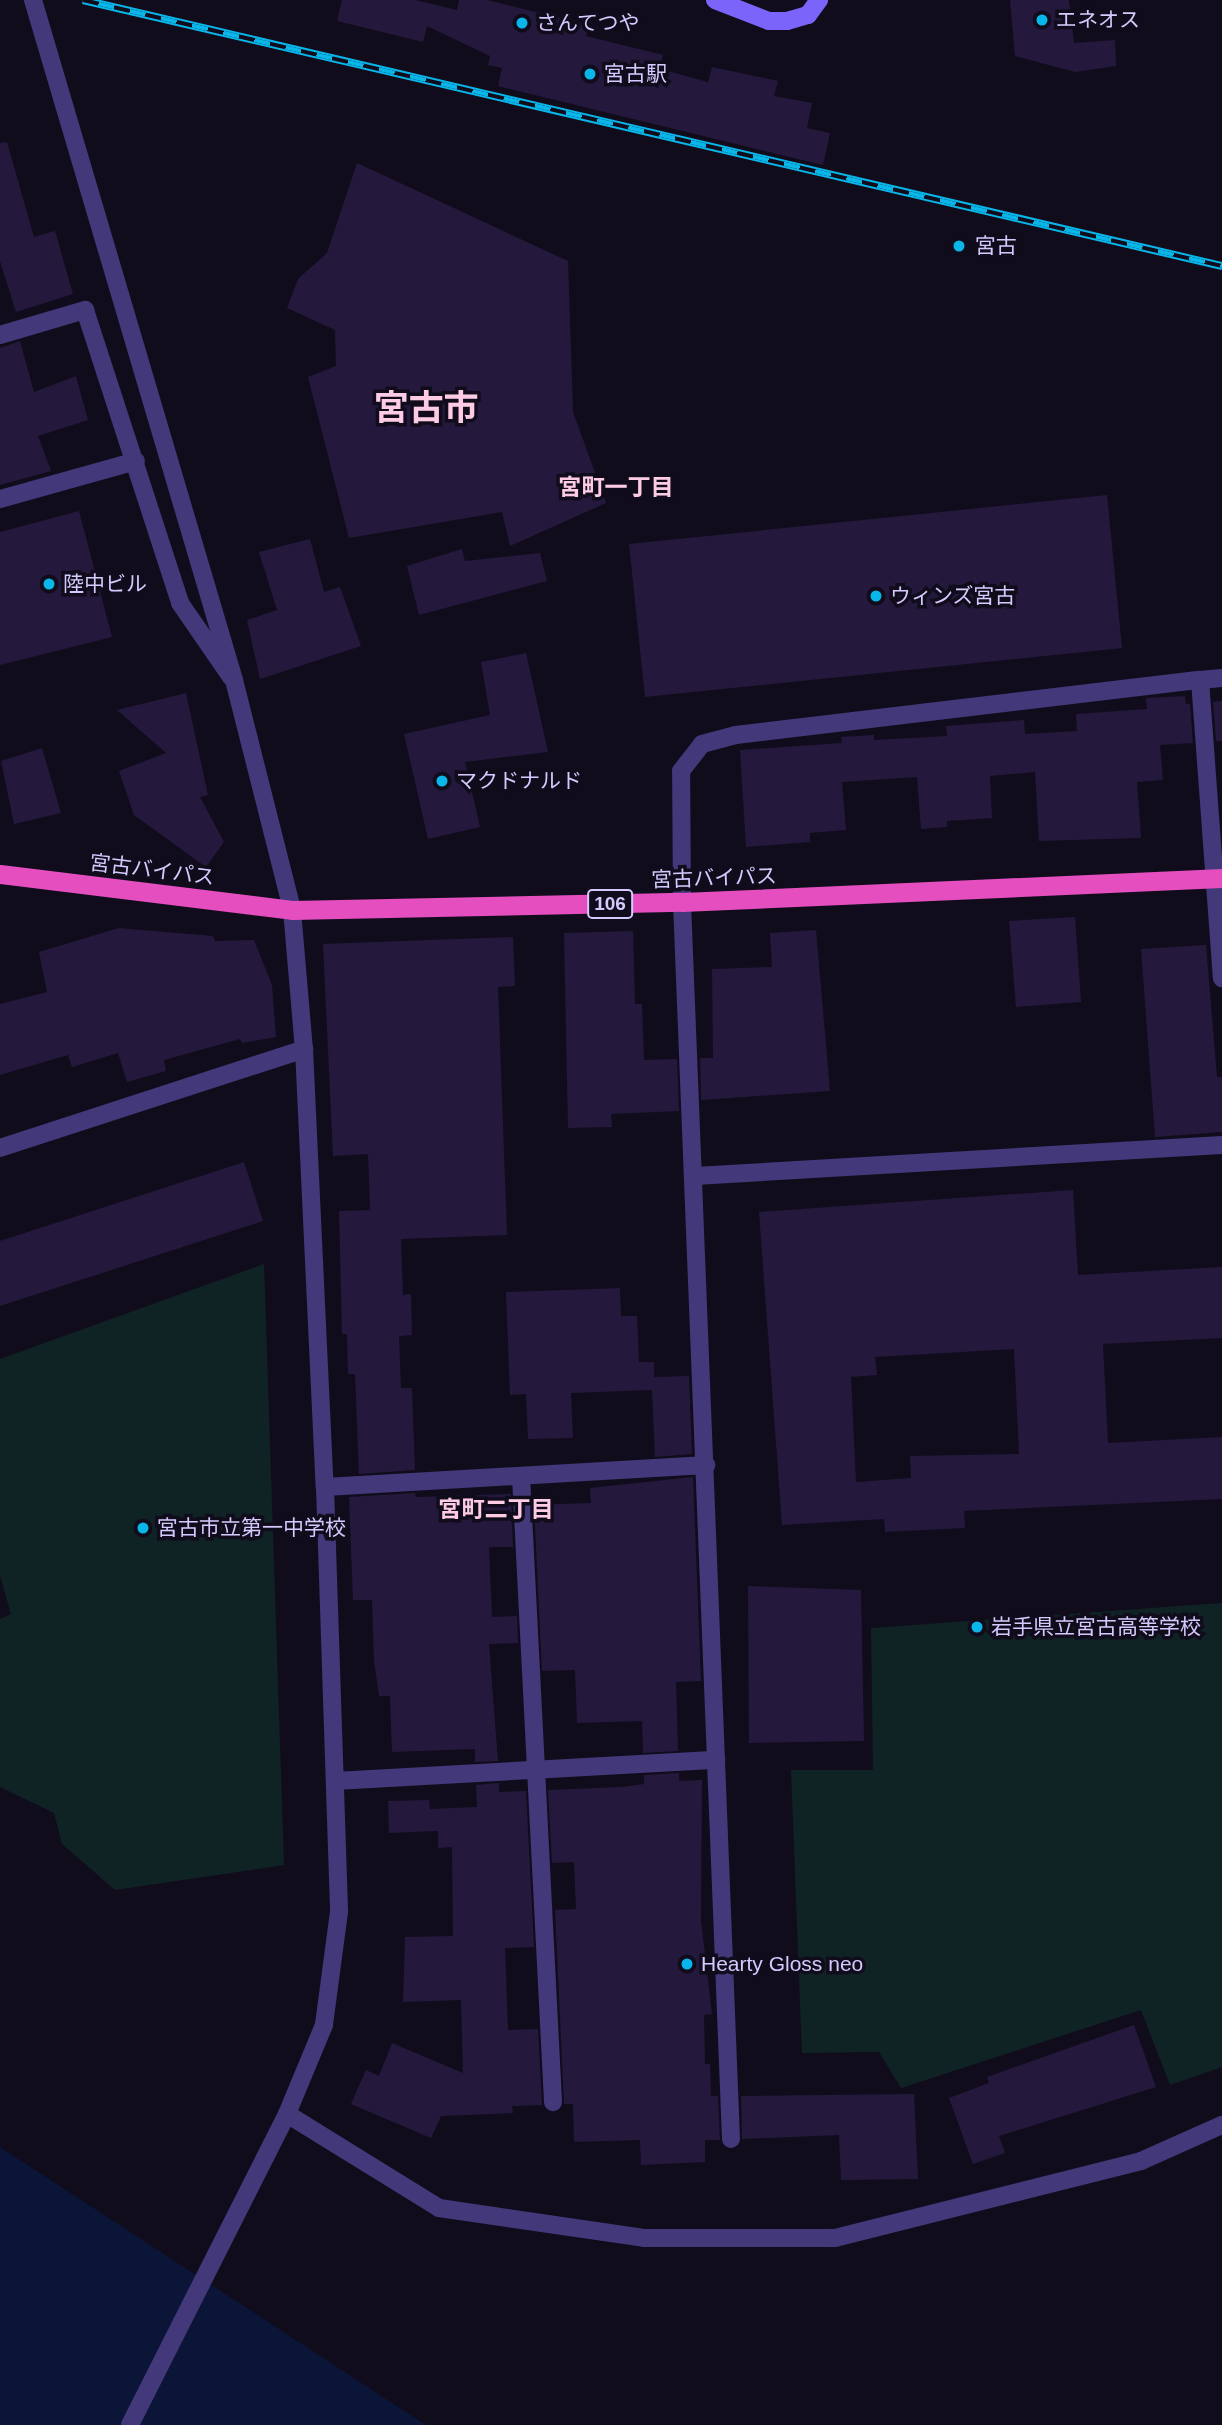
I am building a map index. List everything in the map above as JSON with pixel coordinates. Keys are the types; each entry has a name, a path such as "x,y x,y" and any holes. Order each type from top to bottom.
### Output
{"highway":[{"name":"宮古バイパス","path":"0,874 292,910 682,902 1217,878"}],"main road":[{"path":"715,0 769,20 788,21 807,15 819,0"}],"street":[{"path":"33,0 234,681 292,910 304,1049 325,1487 339,1912 324,2025 287,2114 130,2425"},
{"path":"0,335 85,310 180,603 234,681"},
{"path":"0,499 136,461"},
{"path":"731,2139 695,1176 682,902 681,771 702,744 736,735 1222,678"},
{"path":"1200,680 1217,878 1222,978"},
{"path":"0,1148 304,1049"},
{"path":"695,1176 1222,1145"},
{"path":"325,1487 706,1465"},
{"path":"521,1476 552,2102"},
{"path":"335,1780 716,1760"},
{"path":"287,2114 439,2208 644,2238 835,2238 1141,2161 1222,2125"}],"green space":[{"name":"宮古市立第一中学校","path":"264,1264 284,1865 115,1890 62,1844 54,1813 0,1787 0,1619 11,1614 0,1576 0,1359"},
{"path":"1222,1603 1222,2067 1170,2085 1141,2010 901,2088 879,2052 802,2053 791,1770 873,1770 871,1628"}],"water":[{"path":"0,2147 426,2425 0,2425"}],"building":[{"path":"342,0 415,0 457,10 459,0 487,0 589,25 586,36 663,55 660,69 708,82 712,67 778,81 774,96 812,103 807,128 830,133 823,165 498,86 502,68 488,65 490,56 427,26 423,42 337,21"},
{"name":"エネオス","path":"1010,0 1069,0 1074,43 1115,40 1116,66 1075,72 1015,56"},
{"path":"7,142 34,237 55,231 73,294 16,312 0,261 0,143"},
{"path":"357,163 568,261 573,412 606,503 510,546 502,512 349,538 308,377 336,366 335,330 287,308 298,279 327,253"},
{"path":"20,341 34,392 76,376 88,420 38,436 51,471 0,485 0,348"},
{"name":"ウィンズ宮古","path":"1107,495 1122,648 645,697 629,544"},
{"name":"陸中ビル","path":"79,511 112,637 0,665 0,532"},
{"path":"310,539 324,592 340,587 361,646 260,679 247,620 277,610 259,552"},
{"path":"462,549 465,561 540,553 547,581 419,615 407,566"},
{"path":"526,653 548,752 465,762 480,827 428,839 404,734 490,715 481,662"},
{"path":"186,693 208,795 200,797 224,842 206,867 134,815 119,771 166,753 117,710"},
{"path":"1185,696 1186,704 1190,704 1193,743 1160,745 1163,780 1137,782 1141,838 1039,841 1035,772 990,776 992,818 947,821 947,827 921,829 917,777 842,782 846,830 810,833 810,842 746,847 740,750 842,743 841,737 874,735 874,740 947,736 946,726 1024,720 1025,734 1077,731 1076,714 1147,709 1146,698"},
{"path":"1222,701 1222,741 1216,741 1213,702"},
{"path":"42,748 61,813 14,824 1,761"},
{"path":"1075,917 1081,1002 1016,1007 1009,921"},
{"path":"119,928 213,936 215,941 254,940 272,985 276,1037 242,1043 240,1039 164,1060 166,1071 127,1082 118,1053 72,1067 68,1055 0,1075 0,1004 47,992 39,952"},
{"path":"816,930 830,1091 701,1100 700,1058 713,1058 712,969 772,967 770,933"},
{"path":"633,931 635,1004 642,1004 644,1060 677,1059 679,1111 611,1114 612,1127 568,1128 564,933"},
{"path":"513,937 515,986 498,987 507,1235 401,1239 403,1295 411,1294 412,1335 399,1336 401,1388 412,1388 415,1470 359,1474 355,1374 348,1374 347,1334 342,1334 339,1211 370,1210 368,1154 333,1156 323,944"},
{"path":"1206,945 1217,1077 1222,1077 1222,1132 1155,1137 1141,949"},
{"path":"244,1162 263,1221 0,1306 0,1241"},
{"path":"1073,1190 1078,1275 1222,1267 1222,1338 1103,1344 1108,1443 1222,1437 1222,1499 964,1511 965,1528 885,1532 884,1519 782,1525 759,1212","holes":["1014,1349 1019,1454 910,1456 911,1478 856,1482 851,1377 877,1375 875,1357"]},
{"path":"620,1288 621,1316 637,1316 639,1362 654,1362 654,1377 689,1376 692,1454 655,1457 652,1390 571,1393 573,1438 528,1439 526,1394 510,1395 506,1292"},
{"path":"693,1477 701,1681 676,1682 678,1751 643,1753 642,1721 577,1723 575,1670 542,1671 534,1505 591,1503 590,1488"},
{"path":"415,1493 416,1497 511,1494 513,1547 489,1547 492,1617 517,1616 518,1643 489,1644 498,1761 475,1762 475,1749 392,1752 390,1696 379,1696 374,1661 372,1600 353,1600 349,1497"},
{"path":"748,1586 861,1590 864,1741 749,1743"},
{"path":"679,1773 679,1781 702,1780 701,1920 712,2014 704,2015 705,2064 710,2064 711,2096 718,2096 720,2140 705,2140 705,2162 641,2165 640,2140 574,2142 573,2104 564,2104 555,1910 576,1909 574,1862 552,1863 548,1790 622,1787 644,1784 644,1775"},
{"path":"499,1783 499,1792 526,1791 534,1947 505,1948 508,2030 538,2029 542,2105 512,2106 513,2113 441,2116 431,2138 351,2104 366,2070 379,2076 392,2043 463,2073 461,2000 403,2002 405,1937 453,1936 452,1847 438,1848 438,1831 389,1833 388,1801 429,1800 430,1809 477,1807 476,1785"},
{"path":"1134,2025 1156,2087 999,2136 1005,2153 973,2164 949,2098 989,2083 987,2077"},
{"path":"914,2094 918,2179 841,2180 839,2135 742,2139 741,2096"}],"railway":[{"path":"83,0 1222,266"}],"place":[{"name":"エネオス","path":"1042,20"},
{"name":"さんてつや","path":"522,23"},
{"name":"宮古駅","path":"590,74"},
{"name":"宮古","path":"959,246"},
{"name":"陸中ビル","path":"49,584"},
{"name":"ウィンズ宮古","path":"876,596"},
{"name":"マクドナルド","path":"442,781"},
{"name":"宮古市立第一中学校","path":"143,1528"},
{"name":"岩手県立宮古高等学校","path":"977,1627"},
{"name":"Hearty Gloss neo","path":"687,1964"}],"district":[{"name":"宮古市","path":"426,408"},
{"name":"宮町一丁目","path":"616,487"},
{"name":"宮町二丁目","path":"496,1509"}]}
